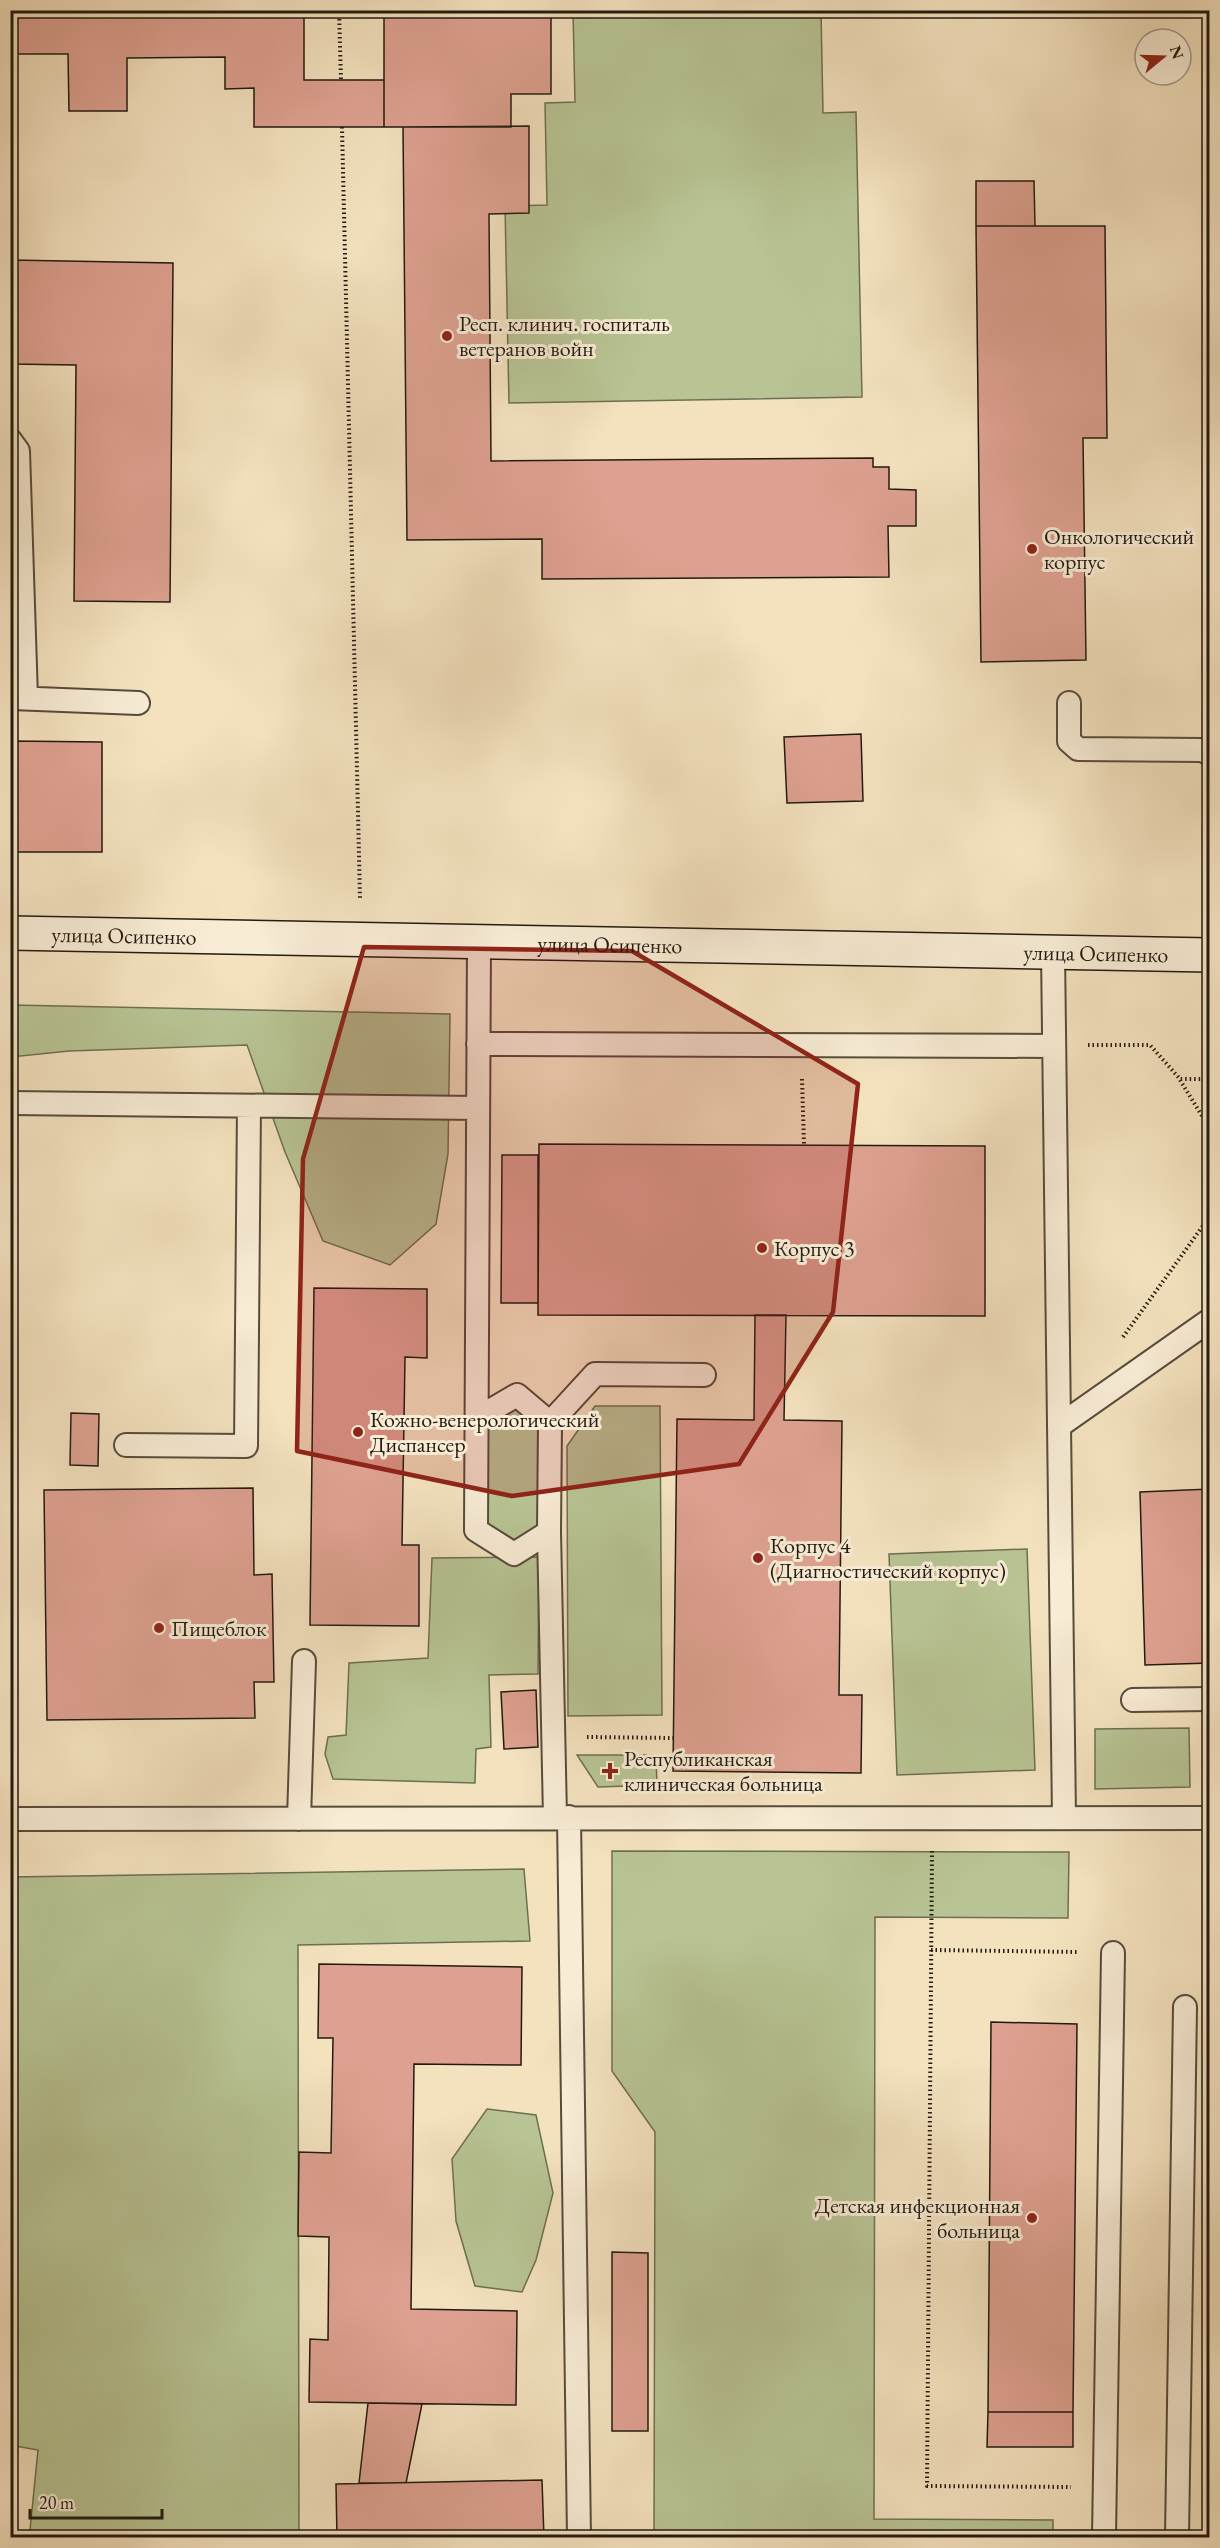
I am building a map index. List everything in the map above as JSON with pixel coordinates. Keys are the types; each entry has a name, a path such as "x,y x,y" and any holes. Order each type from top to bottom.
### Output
{"street":[{"name":"улица Осипенко","path":"10,933 1209,955"}],"lane":[{"path":"10,440 18,451 18,698 138,703"},
{"path":"1069,703 1069,741 1078,749 1202,750 1209,754"},
{"path":"479,943 476,1530 514,1554 549,1532"},
{"path":"1053,952 1064,1818"},
{"path":"478,1044 1054,1046"},
{"path":"10,1103 478,1108"},
{"path":"126,1445 246,1446 249,1106"},
{"path":"1059,1426 1209,1320"},
{"path":"579,2538 562,1817 553,1737 549,1532 550,1423 595,1374 704,1375"},
{"path":"476,1419 517,1395 550,1423"},
{"path":"299,1819 304,1661"},
{"path":"1133,1700 1209,1699"},
{"path":"10,1819 1209,1818"},
{"path":"1104,2538 1113,1953"},
{"path":"1177,2538 1185,2007"}],"path":[{"path":"339,10 341,81"},
{"path":"342,127 357,842 362,939"},
{"path":"801,1045 804,1145"},
{"path":"1054,1046 1150,1045 1180,1080 1209,1129"},
{"path":"1180,1080 1209,1079"},
{"path":"1121,1340 1209,1216"},
{"path":"553,1737 674,1738"},
{"path":"932,1818 927,2486 1105,2487"},
{"path":"931,1950 1113,1953"}],"highlighted area":[{"path":"364,947 632,951 858,1084 833,1312 739,1464 512,1496 297,1451 303,1159"}],"green space":[{"path":"573,11 821,11 823,113 856,112 862,397 509,403 505,206 547,205 545,103 575,102"},
{"path":"11,1005 450,1014 448,1154 436,1224 390,1265 323,1241 285,1152 247,1045 69,1051 11,1057"},
{"path":"517,1395 550,1423 549,1532 514,1554 476,1530 476,1419"},
{"path":"595,1406 660,1406 662,1715 568,1716 567,1446"},
{"path":"1027,1549 1035,1770 897,1775 889,1554"},
{"path":"539,1557 538,1674 489,1675 491,1747 476,1749 475,1783 333,1779 325,1754 328,1737 346,1735 349,1663 428,1658 432,1558"},
{"path":"1189,1728 1190,1787 1095,1789 1095,1729"},
{"path":"577,1755 656,1755 657,1785 598,1787"},
{"path":"612,1851 1069,1852 1068,1918 875,1917 874,2519 1053,2520 1053,2537 654,2537 655,2132 612,2071"},
{"path":"524,1869 530,1941 298,1945 299,2537 11,2538 10,2536 30,2530 38,2450 10,2445 11,1877"},
{"path":"487,2109 536,2115 553,2193 536,2260 522,2292 475,2286 456,2221 452,2159"}],"building":[{"path":"16,10 304,10 304,80 384,80 384,127 254,127 254,88 225,89 225,57 127,58 127,111 69,111 68,54 16,54"},
{"path":"384,10 551,10 551,94 511,94 511,127 384,127"},
{"name":"Респ. клинич. госпиталь ветеранов войн","path":"529,126 529,213 489,214 491,461 873,458 873,467 889,467 889,489 916,490 916,526 888,526 889,577 542,579 542,539 407,540 403,127"},
{"path":"976,181 1034,181 1035,226 976,226"},
{"name":"Онкологический корпус","path":"976,226 1105,226 1107,438 1083,438 1086,660 981,662"},
{"path":"10,260 173,263 170,602 74,601 76,365 10,364"},
{"path":"861,734 863,801 787,803 784,737"},
{"path":"10,741 102,742 102,852 10,852"},
{"name":"Корпус 3","path":"539,1144 985,1146 985,1316 538,1315"},
{"path":"502,1155 538,1155 538,1303 501,1303"},
{"name":"Кожно-венерологический Диспансер","path":"314,1288 427,1289 427,1358 405,1357 402,1545 419,1545 419,1626 310,1625"},
{"name":"Корпус 4 (Диагностический корпус)","path":"755,1315 786,1315 784,1420 842,1421 839,1695 862,1695 861,1773 673,1771 677,1419 754,1420"},
{"path":"71,1413 99,1414 98,1466 70,1465"},
{"name":"Пищеблок","path":"253,1488 254,1575 272,1574 274,1682 254,1682 255,1718 47,1720 44,1490"},
{"path":"1210,1489 1210,1663 1145,1665 1140,1492"},
{"path":"536,1690 538,1747 504,1749 501,1692"},
{"path":"319,1964 522,1967 521,2065 414,2064 411,2309 517,2311 516,2405 309,2402 310,2339 328,2340 329,2237 298,2236 299,2152 331,2153 333,2038 318,2038"},
{"name":"Детская инфекционная больница","path":"991,2022 1077,2024 1073,2412 988,2412"},
{"path":"612,2252 648,2253 648,2431 612,2431"},
{"path":"368,2403 422,2404 406,2483 359,2483"},
{"path":"988,2412 1073,2412 1073,2447 987,2447"},
{"path":"10,2467 16,2467 17,2516 10,2516"},
{"path":"542,2480 544,2538 337,2538 336,2484"}],"place":[{"name":"Респ. клинич. госпиталь ветеранов войн","path":"447,336"},
{"name":"Онкологический корпус","path":"1032,549"},
{"name":"Корпус 3","path":"762,1248"},
{"name":"Кожно-венерологический Диспансер","path":"358,1432"},
{"name":"Корпус 4 (Диагностический корпус)","path":"758,1558"},
{"name":"Пищеблок","path":"159,1628"},
{"name":"Республиканская клиническая больница","path":"610,1771"},
{"name":"Детская инфекционная больница","path":"1032,2218"}]}
